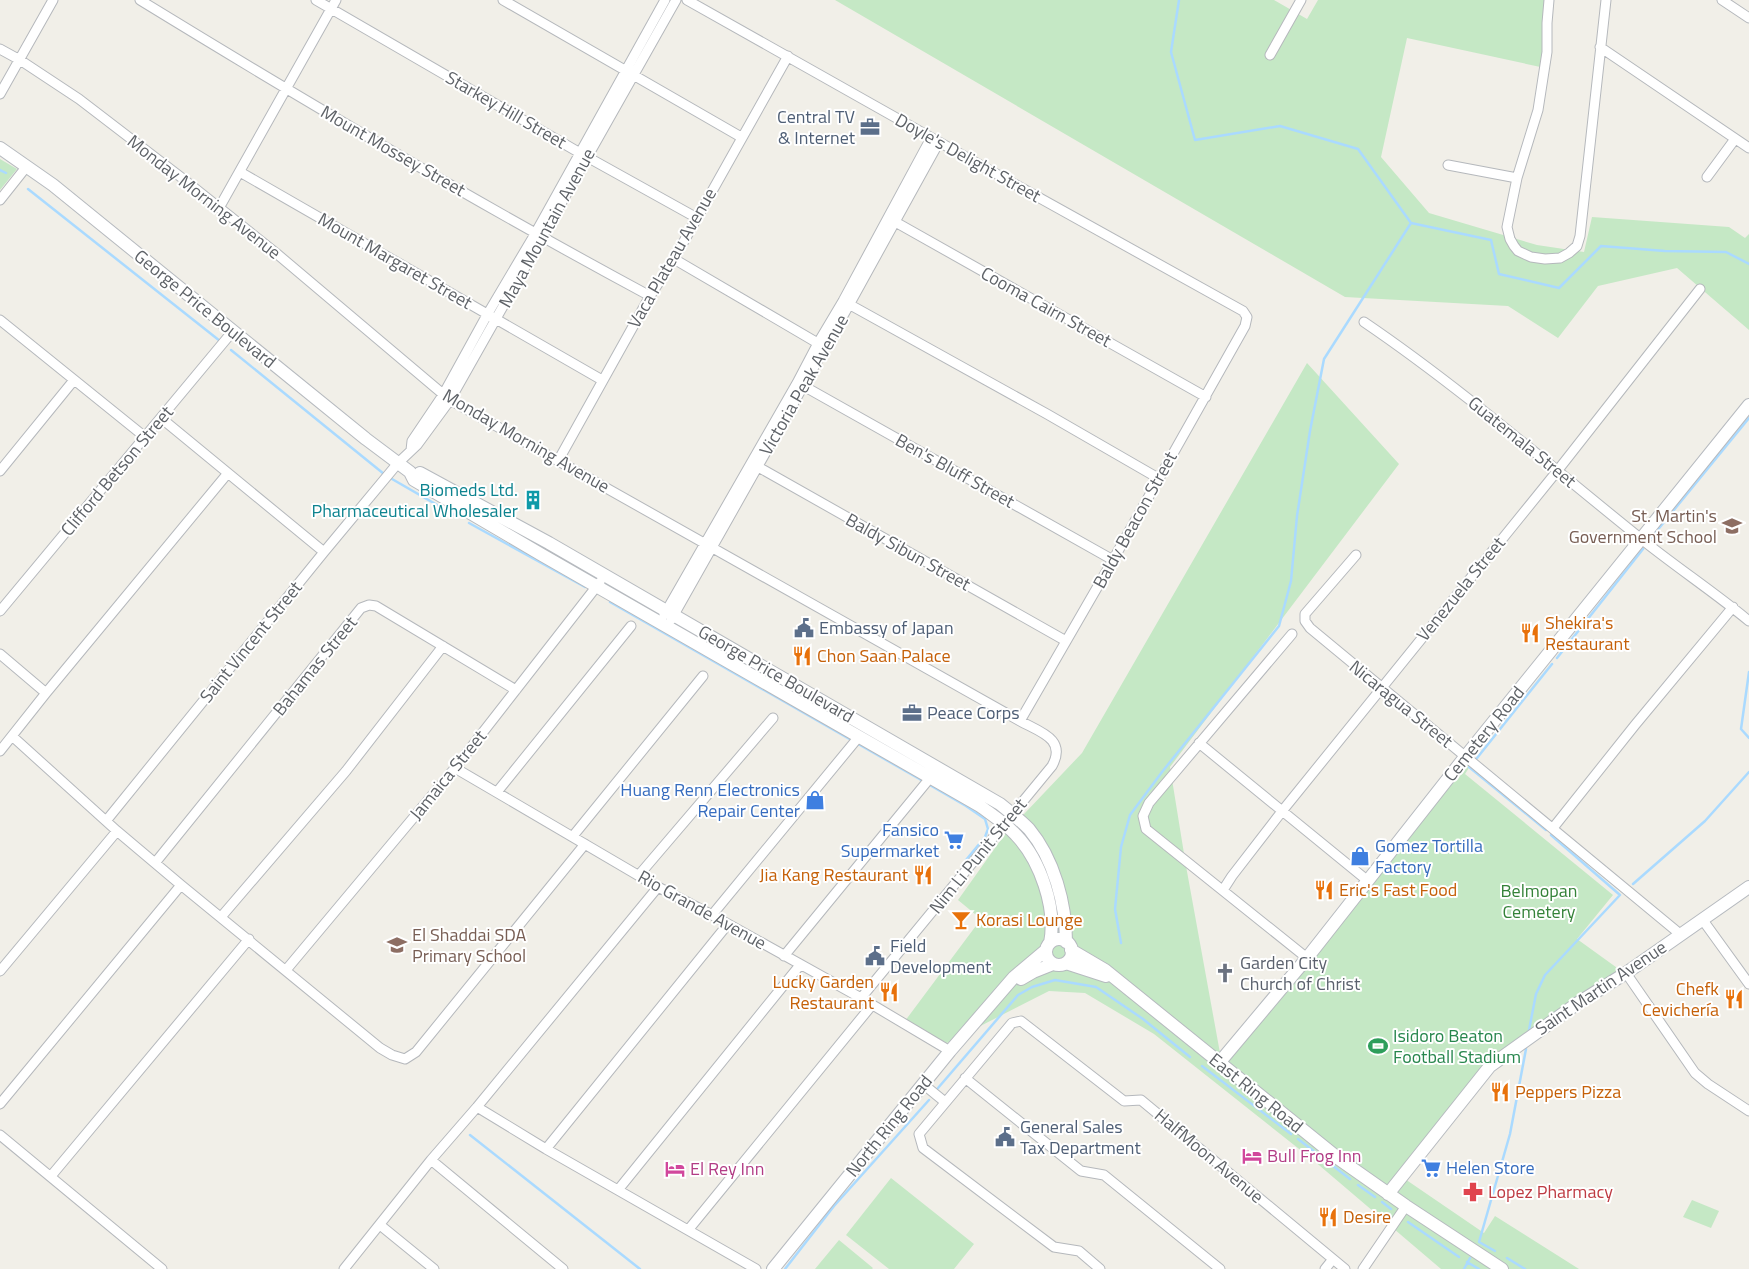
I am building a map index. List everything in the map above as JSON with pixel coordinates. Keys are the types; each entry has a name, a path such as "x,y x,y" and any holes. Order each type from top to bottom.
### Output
{"main road":[{"name":"George Price Boulevard","path":"0,148 28,166 410,472 420,474 549,543 812,694 1012,813 1037,839 1047,875 1063,910 1069,946"},
{"name":"Cemetery Road","path":"1219,1063 1307,958 1749,405"},
{"name":"George Price Boulevard","path":"410,472 414,480 980,806 1004,824 1024,844 1037,866 1047,875 1052,927 1048,946"},
{"path":"805,706 812,694"},
{"name":"Saint Martin Avenue","path":"1388,1194 1490,1066 1578,1003 1626,973 1749,887"},
{"path":"1058,940 1099,966 1114,978 1059,964 1047,958 1048,946 1058,940"},
{"name":"North Ring Road","path":"773,1269 950,1051 1018,973 1048,946"},
{"path":"1059,964 1070,957 1069,946"},
{"name":"North Ring Road","path":"1008,986 1033,972 1059,964"},
{"name":"East Ring Road","path":"1114,978 1324,1147 1388,1194 1502,1269"}],"street":[{"path":"0,94 53,0"},
{"name":"Mount Mossey Street","path":"140,0 286,89 539,236 650,296"},
{"name":"Starkey Hill Street","path":"316,0 583,155 697,218"},
{"path":"219,208 336,0"},
{"path":"503,0 741,137"},
{"name":"Maya Mountain Avenue","path":"629,74 665,0"},
{"name":"Maya Mountain Avenue","path":"398,463 417,445 446,397 539,236 629,74 676,0"},
{"name":"Doyle's Delight Street","path":"687,0 1243,311 1247,317"},
{"path":"1270,55 1301,0"},
{"path":"1549,0 1547,52 1538,110 1518,178 1508,227 1510,239 1518,251 1532,257 1545,259 1560,258 1569,253 1577,246 1580,236 1606,0"},
{"path":"1722,0 1749,18"},
{"path":"1600,48 1749,148"},
{"name":"Monday Morning Avenue","path":"0,49 79,99 219,208 389,347 446,397 1020,721"},
{"name":"Vaca Plateau Avenue","path":"558,461 602,380 650,296 674,259 788,56"},
{"path":"1706,177 1735,139"},
{"name":"Victoria Peak Avenue","path":"663,625 846,303 935,140"},
{"path":"0,200 28,166"},
{"path":"1448,166 1518,178"},
{"name":"Mount Margaret Street","path":"240,172 602,380"},
{"name":"Cooma Cairn Street","path":"891,220 1206,397"},
{"path":"674,259 821,345"},
{"name":"Venezuela Street","path":"1223,890 1282,810 1558,470 1700,289"},
{"path":"846,303 1047,414 1158,478"},
{"name":"Baldy Beacon Street","path":"1020,721 1206,397 1245,326 1247,317"},
{"name":"Guatemala Street","path":"1364,322 1422,363 1558,470 1641,539 1749,621"},
{"path":"2,325 145,437"},
{"name":"Clifford Betson Street","path":"0,611 233,331"},
{"path":"0,471 74,380"},
{"name":"Ben's Bluff Street","path":"800,385 1113,560"},
{"path":"161,418 324,552"},
{"name":"Saint Vincent Street","path":"106,821 398,463"},
{"name":"Baldy Sibun Street","path":"754,465 1066,641"},
{"path":"0,751 228,473"},
{"name":"Nicaragua Street","path":"1356,555 1305,614 1305,621 1310,628 1680,934"},
{"name":"Jamaica Street","path":"286,970 455,768 598,587 604,575"},
{"name":"Bahamas Street","path":"155,863 361,608 369,605 376,606 516,690"},
{"path":"1553,828 1733,607"},
{"path":"497,792 631,626"},
{"path":"1292,634 1149,802 1143,816 1146,829 1307,958"},
{"path":"221,917 346,771 442,646"},
{"path":"0,654 46,693"},
{"path":"573,836 703,676"},
{"path":"639,875 773,718"},
{"name":"Nim Li Punit Street","path":"861,998 1052,766 1057,757 1056,744 1051,738 1020,721"},
{"path":"12,736 117,831 181,885 380,1048 405,1058 416,1052 585,844"},
{"path":"712,914 857,738"},
{"path":"1199,743 1368,881"},
{"name":"Rio Grande Avenue","path":"455,768 658,886 712,914 861,998 950,1051"},
{"path":"784,956 930,778"},
{"path":"0,971 117,831"},
{"path":"0,1104 181,885"},
{"path":"344,1269 658,886"},
{"path":"1702,919 1749,984"},
{"path":"546,1149 728,924"},
{"path":"51,1176 248,939"},
{"path":"618,1190 800,965"},
{"path":"1626,973 1695,1073 1708,1084 1749,1111"},
{"path":"689,1229 872,1005"},
{"name":"HalfMoon Avenue","path":"965,1078 1012,1023 1021,1021 1124,1101 1142,1100 1345,1269"},
{"path":"1100,1269 1079,1251 1054,1247 923,1148 919,1134 965,1078 1080,1171 1104,1175 1220,1269"},
{"path":"923,1084 945,1102"},
{"path":"477,1107 546,1149 756,1269"},
{"path":"0,1134 162,1269"},
{"path":"432,1160 563,1269"},
{"path":"1363,1269 1406,1206"},
{"path":"380,1226 434,1269"},
{"path":"1325,1269 1333,1259"}],"green space":[{"path":"835,0 1274,0 1307,19 1318,0 1553,0 1545,68 1407,38 1381,157 1429,213 1537,245 1584,252 1592,217 1729,227 1745,238 1749,234 1749,330 1677,268 1598,286 1558,338 1508,306 1345,297"},
{"path":"0,159 17,169 0,190"},
{"name":"Belmopan Cemetery","path":"1307,363 1399,464 1170,767 1220,1053 1465,758 1472,763 1465,774 1613,895 1577,939 1620,970 1490,1062 1402,1177 1484,1233 1495,1216 1579,1269 1441,1269 1313,1160 1154,1034 1085,993 1049,991 947,1043 905,1021 981,919 958,900 1005,834 1082,753"},
{"path":"891,1178 974,1244 954,1269 889,1269 846,1235"},
{"path":"1692,1200 1719,1211 1711,1228 1683,1217"},
{"path":"839,1240 873,1268 815,1269"}],"waterway":[{"path":"1179,0 1171,52 1195,140 1280,126 1358,149 1411,223 1491,240 1499,274 1559,288 1601,246 1665,251 1726,252 1749,264"},
{"path":"0,170 6,173"},
{"path":"28,189 220,341"},
{"path":"1121,943 1115,909 1121,847 1130,815 1279,626 1291,581 1297,516 1310,431 1324,359 1411,223"},
{"path":"231,350 384,474"},
{"path":"1651,538 1749,418"},
{"path":"392,479 458,517"},
{"path":"469,523 585,587"},
{"path":"1557,658 1643,549"},
{"path":"610,602 923,781"},
{"path":"1477,758 1552,664"},
{"path":"1749,672 1741,729 1749,738"},
{"path":"1469,767 1546,830"},
{"path":"1633,884 1705,821 1749,772"},
{"path":"928,784 985,819 988,829 985,837 966,860"},
{"path":"1529,1030 1536,994 1545,975 1620,895 1551,835"},
{"path":"938,1088 1018,995 1032,987 1055,980 1096,987 1143,1019 1190,1057"},
{"path":"1495,1251 1479,1242 1510,1134 1526,1049"},
{"path":"1202,1066 1291,1134"},
{"path":"785,1269 834,1206 929,1100"},
{"path":"470,1135 640,1269"},
{"path":"1298,1139 1350,1179"},
{"path":"1358,1185 1375,1197"},
{"path":"1382,1202 1391,1209"},
{"path":"1408,1222 1459,1257"},
{"path":"1464,1269 1470,1258"},
{"path":"1507,1258 1525,1269"},
{"path":"1467,1262 1479,1269"}],"place":[{"name":"Central TV & Internet","path":"870,127"},
{"name":"Biomeds Ltd. Pharmaceutical Wholesaler","path":"533,500"},
{"name":"St. Martin's Government School","path":"1732,526"},
{"name":"Embassy of Japan","path":"804,628"},
{"name":"Shekira's Restaurant","path":"1530,633"},
{"name":"Chon Saan Palace","path":"802,656"},
{"name":"Peace Corps","path":"912,713"},
{"name":"Huang Renn Electronics Repair Center","path":"815,800"},
{"name":"Fansico Supermarket","path":"954,840"},
{"name":"Gomez Tortilla Factory","path":"1360,856"},
{"name":"Jia Kang Restaurant","path":"923,875"},
{"name":"Eric's Fast Food","path":"1324,890"},
{"name":"Korasi Lounge","path":"961,920"},
{"name":"El Shaddai SDA Primary School","path":"397,945"},
{"name":"Field Development","path":"875,956"},
{"name":"Garden City Church of Christ","path":"1225,973"},
{"name":"Lucky Garden Restaurant","path":"889,992"},
{"name":"Chefk Cevichería","path":"1734,999"},
{"name":"Isidoro Beaton Football Stadium","path":"1378,1046"},
{"name":"Peppers Pizza","path":"1500,1092"},
{"name":"General Sales Tax Department","path":"1005,1137"},
{"name":"Bull Frog Inn","path":"1252,1156"},
{"name":"Helen Store","path":"1431,1168"},
{"name":"El Rey Inn","path":"675,1169"},
{"name":"Lopez Pharmacy","path":"1473,1192"},
{"name":"Desire","path":"1328,1217"}]}
